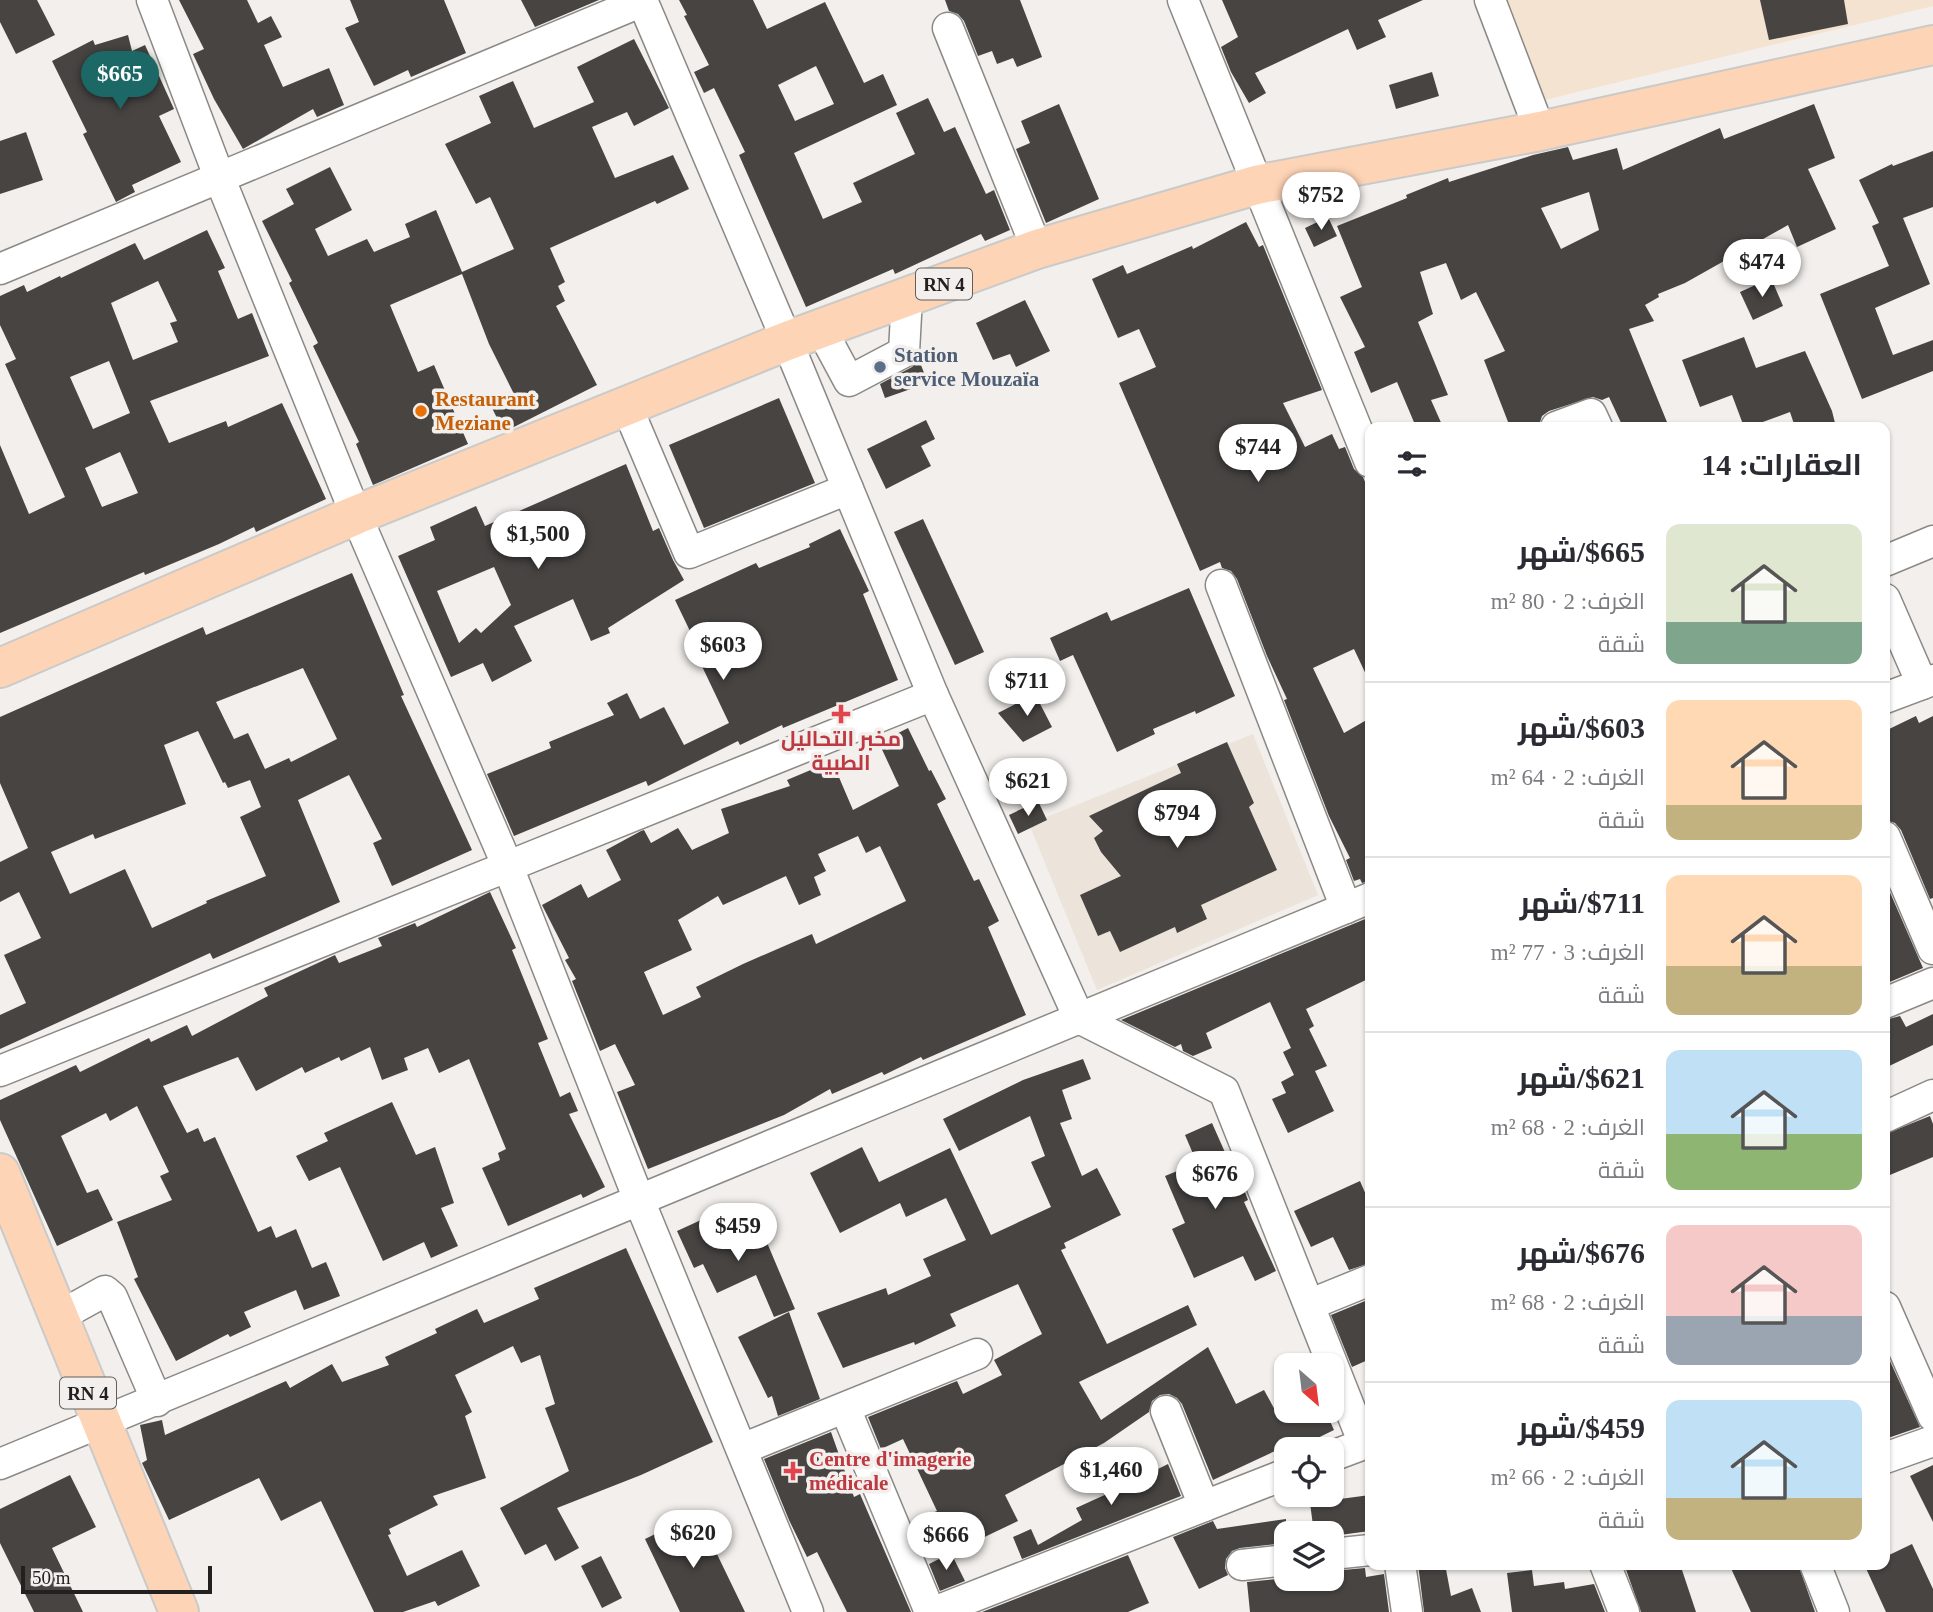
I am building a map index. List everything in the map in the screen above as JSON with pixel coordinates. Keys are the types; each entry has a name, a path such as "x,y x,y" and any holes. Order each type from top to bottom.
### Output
{"main road":[{"name":"RN 4","path":"0,668 356,515 804,335 1037,249 1256,185 1540,131 1933,45"},
{"name":"RN 4","path":"0,1173 179,1612"}],"street":[{"path":"152,0 220,179 356,515 508,867 639,1200 808,1612"},
{"path":"1183,0 1365,449"},
{"path":"1490,0 1540,131"},
{"path":"0,269 642,1 804,335 848,489 933,695 1079,1018 1224,1091 1365,1445"},
{"path":"948,29 1037,249"},
{"path":"804,335 849,381 904,352 907,297"},
{"path":"627,407 689,553 848,489"},
{"path":"1569,422 1591,414 1595,422"},
{"path":"1890,559 1933,541"},
{"path":"0,1465 1358,903 1221,585"},
{"path":"1890,609 1928,682 1890,696"},
{"path":"0,1071 933,695"},
{"path":"1890,847 1927,919 1933,949"},
{"path":"1890,1001 1933,983"},
{"path":"1890,1115 1933,1095"},
{"path":"1311,1304 1365,1282"},
{"path":"58,1317 105,1291 112,1297 157,1401"},
{"path":"1890,1318 1933,1416"},
{"path":"742,1449 977,1354"},
{"path":"845,1408 932,1612 1274,1479"},
{"path":"1166,1411 1204,1506"},
{"path":"1890,1456 1933,1441"},
{"path":"1344,1455 1365,1453"},
{"path":"1344,1553 1365,1551"},
{"path":"1242,1565 1274,1561"},
{"path":"1401,1570 1407,1612"},
{"path":"1607,1570 1624,1612"},
{"path":"1817,1570 1834,1612"}],"shaded area":[{"path":"1498,0 1933,0 1933,6 1540,101"},
{"path":"1253,734 1318,895 1097,990 1029,824"}],"building":[{"path":"0,0 37,0 55,35 16,54 0,22"},
{"path":"179,0 247,0 258,23 271,16 282,37 264,45 283,87 329,68 344,105 317,117 313,109 243,149 214,99 193,54 204,49"},
{"path":"350,0 444,0 466,53 411,77 408,70 374,86 345,28 359,22"},
{"path":"521,0 599,0 535,27"},
{"path":"679,0 753,0 767,29 825,2 864,83 883,74 897,105 794,153 823,219 862,202 853,183 915,154 896,113 928,98 944,132 955,127 986,194 994,190 1010,230 985,241 981,234 895,274 893,269 806,307 739,155 745,152 714,88 704,93 694,72 709,65 684,16 687,15","holes":["816,66 834,104 795,121 778,85"]},
{"path":"945,0 1020,0 1042,57 1017,67 1013,58 997,64 992,51 978,56 964,21 958,14 949,11"},
{"path":"1222,0 1423,0 1378,20 1386,37 1357,50 1348,29 1255,73 1266,93 1249,103 1231,72 1221,47 1238,37"},
{"path":"1760,0 1844,0 1848,24 1769,40"},
{"path":"128,35 132,51 145,45 174,109 159,116 181,162 132,185 135,192 116,202 83,134 87,132 52,61 93,40 95,45"},
{"path":"634,39 669,108 634,126 627,112 592,127 615,178 673,155 689,189 657,204 655,201 550,248 565,282 558,286 565,301 556,306 597,385 504,432 492,408 515,396 489,344 462,274 390,305 418,372 434,365 468,444 373,485 356,444 359,442 313,346 318,343 289,283 292,281 262,221 294,204 286,189 330,167 352,210 315,229 328,256 367,239 374,252 410,237 405,224 436,210 462,272 514,249 490,197 476,204 445,144 491,123 479,96 513,81 534,128 594,102 577,67"},
{"path":"1432,72 1439,96 1396,109 1389,85"},
{"path":"1059,104 1099,199 1046,223 1016,149 1030,143 1021,121"},
{"path":"1814,104 1835,158 1808,169 1836,229 1797,247 1788,225 1685,283 1658,294 1659,297 1645,305 1654,321 1629,329 1667,422 1621,422 1609,397 1602,400 1593,397 1549,411 1542,416 1540,422 1508,422 1484,360 1505,351 1476,292 1461,300 1446,263 1420,272 1433,314 1418,322 1448,395 1431,400 1441,422 1414,422 1397,382 1371,393 1354,352 1365,347 1340,297 1362,287 1337,226 1448,178 1449,182 1533,155 1568,147 1573,160 1617,148 1623,170 1720,128 1724,139","holes":["1589,192 1599,230 1561,249 1541,208"]},
{"path":"26,132 43,180 0,194 0,141"},
{"path":"1933,151 1933,207 1903,218 1930,284 1875,308 1893,355 1933,340 1933,371 1862,399 1820,294 1889,266 1872,226 1879,223 1859,180 1892,164 1893,166"},
{"path":"1328,217 1337,236 1314,247 1305,228"},
{"path":"1246,222 1259,247 1263,245 1322,390 1283,403 1305,447 1332,434 1339,449 1345,447 1354,469 1365,482 1365,672 1354,649 1313,668 1344,733 1365,721 1365,882 1362,883 1360,879 1354,881 1346,860 1350,858 1329,816 1284,700 1287,699 1237,579 1231,571 1222,568 1220,562 1200,571 1119,383 1156,367 1139,329 1118,338 1092,279 1123,265 1127,274 1192,246 1193,249"},
{"path":"207,230 225,268 218,271 238,319 252,313 269,356 150,401 169,443 226,421 228,427 282,403 326,499 256,532 254,527 145,575 144,572 0,633 0,445 29,514 65,497 5,364 16,359 0,325 0,296 24,285 27,292 135,243 144,260","holes":["158,281 177,321 170,323 178,342 133,360 111,303","109,361 130,413 93,429 70,377","120,452 138,493 102,507 85,468"]},
{"path":"1771,278 1783,306 1753,320 1740,292"},
{"path":"1025,300 1050,351 1016,367 1010,354 993,360 976,323"},
{"path":"1744,337 1756,368 1805,351 1835,422 1793,422 1790,412 1763,422 1742,422 1732,395 1700,407 1682,360"},
{"path":"919,360 928,383 885,398 880,384 912,367"},
{"path":"779,398 815,483 704,528 669,445"},
{"path":"926,420 935,439 921,446 931,466 886,489 867,449"},
{"path":"626,464 653,531 659,528 684,580 608,628 610,633 591,641 573,599 514,626 532,661 492,682 483,663 451,677 398,556 435,540 430,527 476,506 485,526","holes":["494,567 511,605 481,633 476,628 459,643 437,591"]},
{"path":"923,519 984,652 955,665 894,532"},
{"path":"840,529 869,591 863,594 898,680 783,728 782,725 740,745 738,741 648,786 646,781 514,836 487,774 551,748 549,742 614,715 607,703 627,693 640,719 664,707 684,745 729,723 699,660 703,658 675,600 756,563 759,568 810,547 809,544"},
{"path":"352,573 404,695 401,696 472,850 392,886 373,843 382,839 349,775 298,800 340,902 213,959 210,953 0,1049 0,1015 26,1003 4,955 41,938 19,892 0,902 0,862 28,848 0,783 0,717 203,627 206,635","holes":["303,668 337,739 291,762 289,758 265,769 248,733 234,739 216,702","198,731 228,788 250,780 261,807 240,817 266,876 206,901 207,903 152,928 125,869 70,894 51,852 93,834 95,839 186,804 164,745"]},
{"path":"1189,588 1235,696 1196,714 1195,711 1153,729 1155,734 1117,752 1073,655 1060,661 1050,638 1107,612 1111,621"},
{"path":"1035,694 1052,727 1023,742 998,713"},
{"path":"1916,716 1919,723 1933,716 1933,898 1930,899 1901,830 1890,822 1890,729"},
{"path":"908,728 929,771 931,770 946,799 937,804 974,881 979,879 999,921 988,927 1026,1015 923,1060 921,1057 884,1075 882,1072 832,1094 830,1089 784,1115 648,1169 617,1092 635,1085 615,1044 600,1051 572,981 576,979 565,960 569,958 542,905 581,884 588,898 621,880 606,850 641,831 644,830 651,843 678,828 692,850 729,833 721,809 790,786 787,780 832,761 853,810 899,786 879,743","holes":["858,836 866,853 880,846 906,901 816,944 812,934 743,964 696,987 701,997 663,1015 644,972 692,950 678,920 718,896 723,905 786,876 799,905 821,895 814,877 826,871 818,854"]},
{"path":"1227,742 1254,803 1249,807 1277,870 1201,905 1207,919 1177,933 1175,927 1120,952 1110,931 1098,936 1080,895 1121,876 1101,852 1094,838 1103,831 1089,816 1181,773 1177,764"},
{"path":"1038,801 1047,820 1018,834 1009,815"},
{"path":"490,892 516,948 512,950 548,1039 538,1043 560,1097 570,1092 578,1111 569,1114 605,1187 583,1198 581,1194 508,1226 482,1168 500,1160 498,1153 506,1149 469,1059 439,1073 428,1048 404,1058 408,1070 382,1080 370,1047 341,1061 339,1057 305,1073 302,1067 256,1091 238,1057 163,1086 187,1133 198,1128 204,1142 215,1137 258,1232 271,1226 276,1238 296,1229 312,1268 326,1262 340,1296 304,1310 296,1290 244,1312 251,1327 230,1337 228,1334 176,1361 134,1279 138,1277 117,1222 172,1200 160,1176 169,1172 137,1106 110,1121 106,1113 61,1136 87,1193 98,1189 113,1220 57,1246 0,1120 0,1100 76,1065 80,1072 149,1038 151,1042 187,1025 192,1036 268,996 264,988 335,955 339,963 382,946 378,938 415,923 417,927"},
{"path":"1890,892 1923,968 1890,982"},
{"path":"1365,919 1365,980 1306,1009 1314,1026 1309,1029 1327,1066 1315,1071 1334,1111 1288,1133 1272,1099 1286,1093 1281,1082 1294,1075 1283,1052 1291,1048 1270,1002 1206,1033 1212,1048 1193,1056 1183,1051 1181,1044 1175,1047 1121,1020"},
{"path":"1933,1014 1933,1045 1890,1066 1890,1019 1900,1016 1906,1027"},
{"path":"1083,1059 1091,1079 1062,1090 1072,1119 1060,1123 1082,1176 1097,1168 1121,1215 1064,1243 1066,1248 1061,1250 1107,1344 1188,1305 1197,1325 1079,1382 1101,1420 1208,1347 1236,1404 1264,1390 1274,1408 1274,1423 1331,1423 1334,1430 1320,1437 1274,1437 1274,1451 1213,1480 1182,1404 1169,1394 1160,1395 1152,1401 1149,1412 1104,1443 1005,1495 1018,1521 951,1553 932,1513 937,1511 903,1439 881,1449 868,1417 957,1381 963,1394 1002,1375 994,1360 1042,1334 1018,1284 950,1314 956,1326 915,1345 914,1342 843,1368 817,1313 886,1288 888,1295 931,1276 923,1259 966,1240 946,1198 906,1217 900,1203 840,1233 810,1173 862,1147 879,1182 950,1148 991,1235 1051,1207 1031,1162 1045,1156 1030,1116 959,1151 943,1119 1023,1080"},
{"path":"392,1102 416,1155 435,1147 454,1203 441,1208 458,1246 431,1258 424,1242 383,1261 340,1167 309,1181 296,1156 328,1141 324,1133"},
{"path":"1930,1116 1933,1124 1933,1157 1890,1175 1890,1132"},
{"path":"1212,1123 1235,1175 1238,1174 1248,1200 1244,1202 1276,1271 1255,1281 1243,1256 1194,1278 1172,1229 1185,1223 1165,1176 1197,1163 1185,1135"},
{"path":"1360,1181 1365,1192 1365,1265 1349,1270 1333,1237 1311,1247 1294,1211"},
{"path":"701,1220 714,1248 760,1226 795,1309 774,1317 756,1275 717,1293 703,1264 694,1268 677,1231"},
{"path":"626,1248 713,1442 641,1475 557,1508 579,1548 555,1561 546,1544 525,1555 500,1508 569,1471 545,1408 555,1404 540,1355 521,1363 513,1346 455,1375 472,1412 465,1416 486,1478 433,1496 438,1505 389,1529 391,1534 388,1535 407,1576 462,1550 480,1586 438,1606 435,1601 403,1612 374,1612 321,1501 281,1521 259,1478 169,1520 142,1463 147,1460 140,1425 162,1420 165,1435 286,1381 290,1388 332,1364 342,1382 389,1365 385,1357 437,1333 435,1329 477,1309 484,1323 539,1299 534,1288"},
{"path":"1365,1301 1365,1361 1352,1367 1331,1315"},
{"path":"789,1312 820,1399 778,1416 772,1396 768,1398 738,1337"},
{"path":"1890,1361 1920,1427 1890,1437"},
{"path":"831,1432 854,1497 860,1494 911,1612 847,1612 817,1552 807,1557 789,1520 764,1459"},
{"path":"1168,1464 1181,1496 1022,1559 1013,1537 1031,1529 1038,1545 1082,1520 1076,1508 1120,1488 1114,1476 1136,1465 1142,1477"},
{"path":"1933,1465 1933,1522 1910,1476"},
{"path":"70,1475 96,1527 52,1548 83,1612 34,1612 0,1543 0,1509"},
{"path":"1365,1496 1365,1532 1344,1534 1344,1521 1312,1521 1311,1507 1344,1507 1344,1498"},
{"path":"693,1516 711,1553 715,1550 745,1612 680,1612 645,1539"},
{"path":"1286,1519 1274,1521 1274,1544 1232,1551 1226,1559 1225,1568 1228,1575 1199,1589 1173,1537 1213,1521 1217,1529"},
{"path":"1912,1544 1933,1589 1933,1612 1886,1612 1867,1570 1890,1570 1890,1555"},
{"path":"951,1553 965,1581 940,1591 929,1564"},
{"path":"1128,1555 1149,1603 1128,1612 982,1612"},
{"path":"601,1556 622,1598 602,1608 581,1566"},
{"path":"1365,1568 1366,1577 1384,1574 1389,1612 1250,1612 1247,1582 1274,1579 1274,1591 1344,1591 1344,1570"},
{"path":"1419,1570 1446,1570 1451,1596 1472,1588 1481,1612 1424,1612"},
{"path":"1532,1570 1534,1586 1564,1582 1565,1589 1594,1584 1605,1612 1512,1612 1507,1573"},
{"path":"1626,1570 1682,1570 1696,1612 1641,1612"},
{"path":"1732,1570 1800,1570 1815,1612 1751,1612"}],"place":[{"name":"Station service Mouzaïa","path":"880,367"},
{"name":"Restaurant Meziane","path":"421,411"},
{"name":"مخبر التحاليل الطبية","path":"841,714"},
{"name":"Centre d'imagerie médicale","path":"793,1471"}]}
